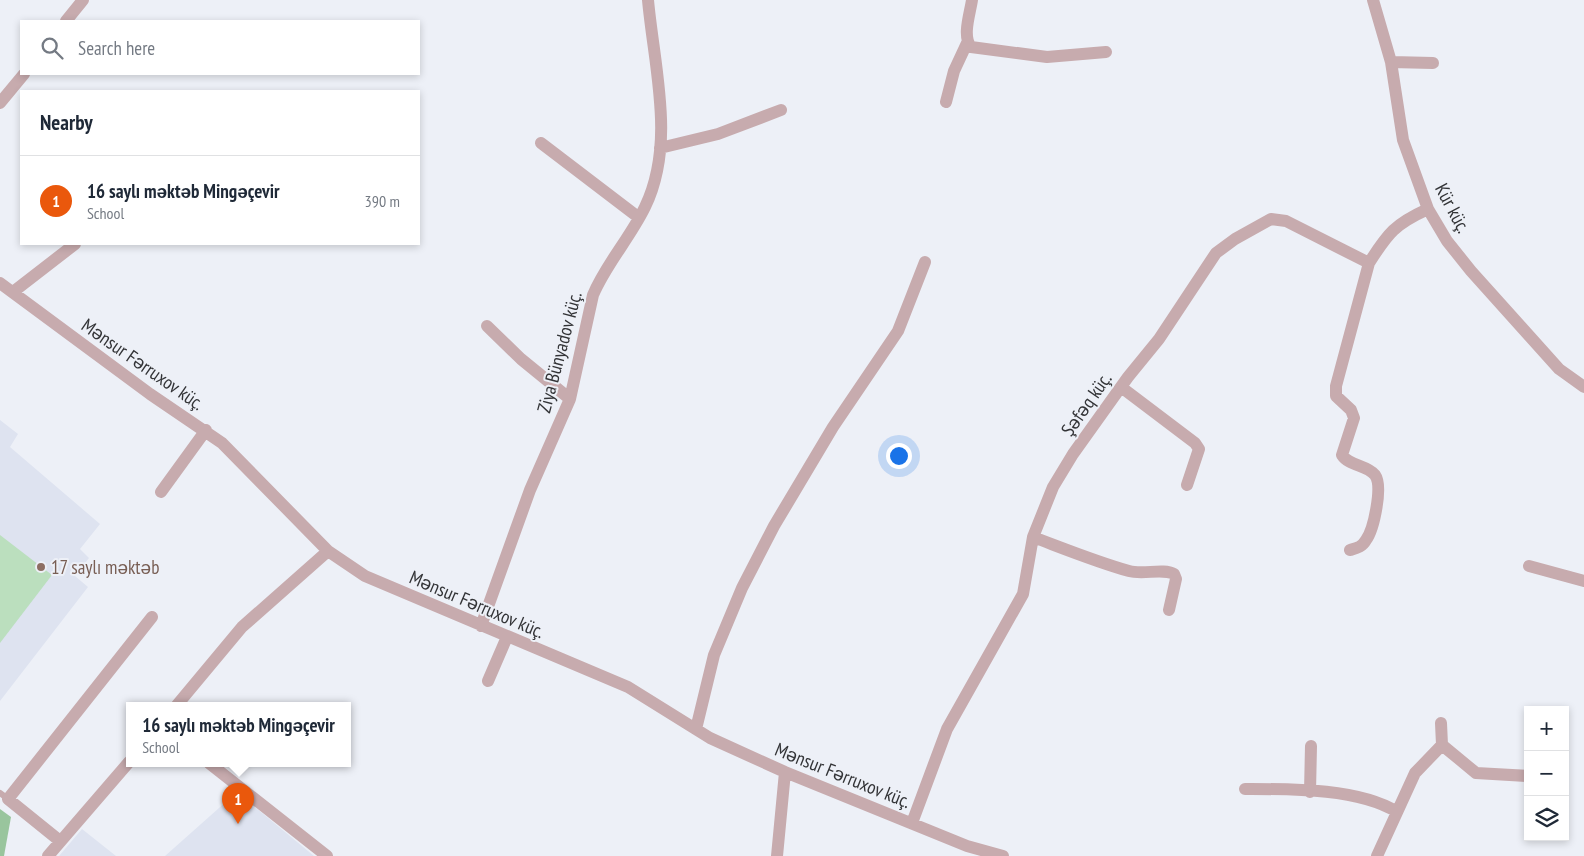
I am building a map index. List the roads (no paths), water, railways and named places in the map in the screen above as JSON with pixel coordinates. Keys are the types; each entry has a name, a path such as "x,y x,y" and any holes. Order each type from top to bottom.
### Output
{"street":[{"path":"67,20 83,0"},
{"name":"Ziya Bünyadov küç.","path":"480,626 530,490 570,399 593,295 599,281 638,218 650,193 660,148 661,113 648,0"},
{"path":"946,102 954,71 968,42 972,0"},
{"name":"Kür küç.","path":"1373,0 1391,62 1403,140 1428,209 1447,241 1471,271 1559,368 1584,387"},
{"path":"968,42 972,47 987,51 1047,56 1106,52"},
{"path":"1391,62 1433,63"},
{"path":"0,103 23,75"},
{"path":"660,148 718,134 781,110"},
{"path":"541,143 638,218"},
{"path":"1350,550 1360,547 1367,539 1376,508 1378,479 1372,472 1345,460 1342,455 1354,418 1351,410 1336,396 1336,386 1369,263 1393,229 1406,219 1428,209"},
{"name":"Şəfəq küç.","path":"912,823 947,730 1024,594 1033,537 1053,487 1121,386 1159,339 1216,253 1234,239 1272,219 1286,221 1369,263"},
{"path":"13,292 74,245"},
{"path":"696,729 714,655 742,588 774,526 833,427 898,331 925,262"},
{"name":"Mənsur Fərruxov küç.","path":"0,283 150,394 206,430 260,479 328,551 381,584 628,687 710,738 785,772 967,846 1003,856"},
{"path":"488,326 521,359 570,399"},
{"path":"1121,386 1196,443 1199,449 1187,485"},
{"path":"161,492 206,430"},
{"path":"1033,537 1130,572 1148,574 1169,571 1174,574 1176,579 1168,610"},
{"path":"180,702 242,628 328,551"},
{"path":"1529,566 1584,581"},
{"path":"60,841 4,796 152,617"},
{"path":"488,681 507,637"},
{"path":"1377,856 1415,773 1442,745 1441,723"},
{"path":"1442,745 1476,773 1524,776"},
{"path":"1310,792 1312,746"},
{"path":"48,856 126,765"},
{"path":"214,767 327,856"},
{"path":"777,856 785,772"},
{"path":"1245,789 1291,789 1355,796 1381,802 1397,812"}],"place":[{"name":"17 saylı məktəb","path":"41,567"},
{"name":"16 saylı məktəb Mingəçevir","path":"238,824"}]}
